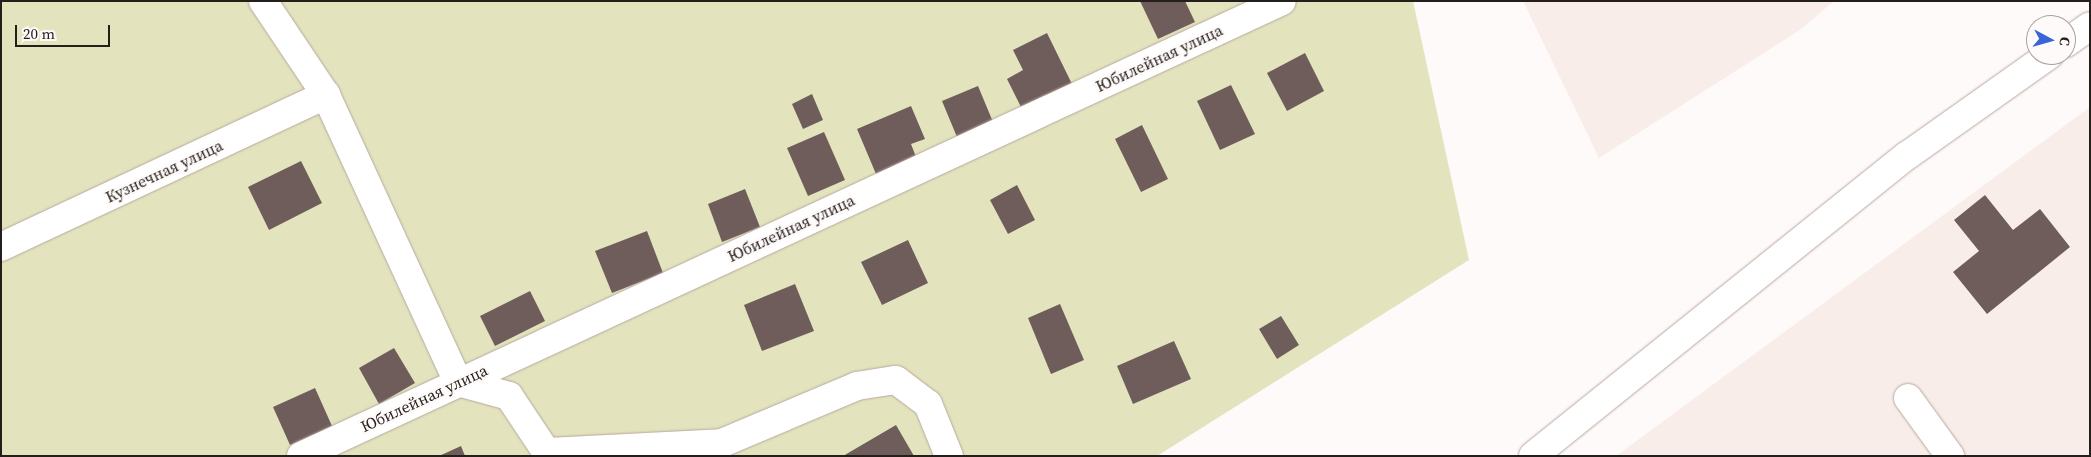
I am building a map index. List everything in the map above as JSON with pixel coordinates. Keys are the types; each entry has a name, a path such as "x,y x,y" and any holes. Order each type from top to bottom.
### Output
{"street":[{"name":"Юбилейная улица","path":"301,456 1282,1"},
{"path":"273,5 326,95 458,382 509,396 548,454 722,443 857,386 896,380 928,404 949,456"},
{"path":"2076,36 2090,26"},
{"path":"1533,456 1908,155 2035,65"},
{"name":"Кузнечная улица","path":"1,246 326,95"},
{"path":"1908,398 1950,456"}],"shaded area":[{"path":"1523,1 1834,1 1800,30 1599,158"},
{"path":"2090,107 2090,456 1616,456"}],"green space":[{"path":"1,1 1413,1 1469,260 1157,456 1,456"}],"building":[{"path":"1140,1 1185,1 1195,22 1158,39"},
{"path":"1047,33 1073,86 1023,111 1007,79 1023,70 1013,50"},
{"path":"1305,53 1324,91 1287,111 1267,73"},
{"path":"1231,85 1255,134 1220,150 1197,101"},
{"path":"978,86 993,122 957,137 942,101"},
{"path":"812,94 823,120 803,129 792,104"},
{"path":"911,106 925,139 911,144 916,157 876,174 857,129"},
{"path":"1142,125 1168,179 1141,192 1115,139"},
{"path":"824,132 845,180 808,196 787,148"},
{"path":"301,161 322,203 269,230 248,187"},
{"path":"1017,185 1035,220 1008,234 990,200"},
{"path":"745,189 760,227 722,242 708,204"},
{"path":"1985,195 2013,230 2040,209 2070,247 1987,314 1953,272 1979,251 1954,220"},
{"path":"647,231 663,273 612,293 595,251"},
{"path":"908,240 928,283 882,305 861,262"},
{"path":"795,284 814,331 762,351 744,305"},
{"path":"530,291 545,321 495,346 480,316"},
{"path":"1060,304 1084,360 1051,374 1028,318"},
{"path":"1281,316 1299,345 1277,359 1259,329"},
{"path":"1174,341 1191,379 1133,404 1117,366"},
{"path":"394,348 415,383 379,404 359,368"},
{"path":"315,388 332,426 290,445 273,407"},
{"path":"896,425 914,456 843,456"},
{"path":"461,446 465,456 439,456"}]}
